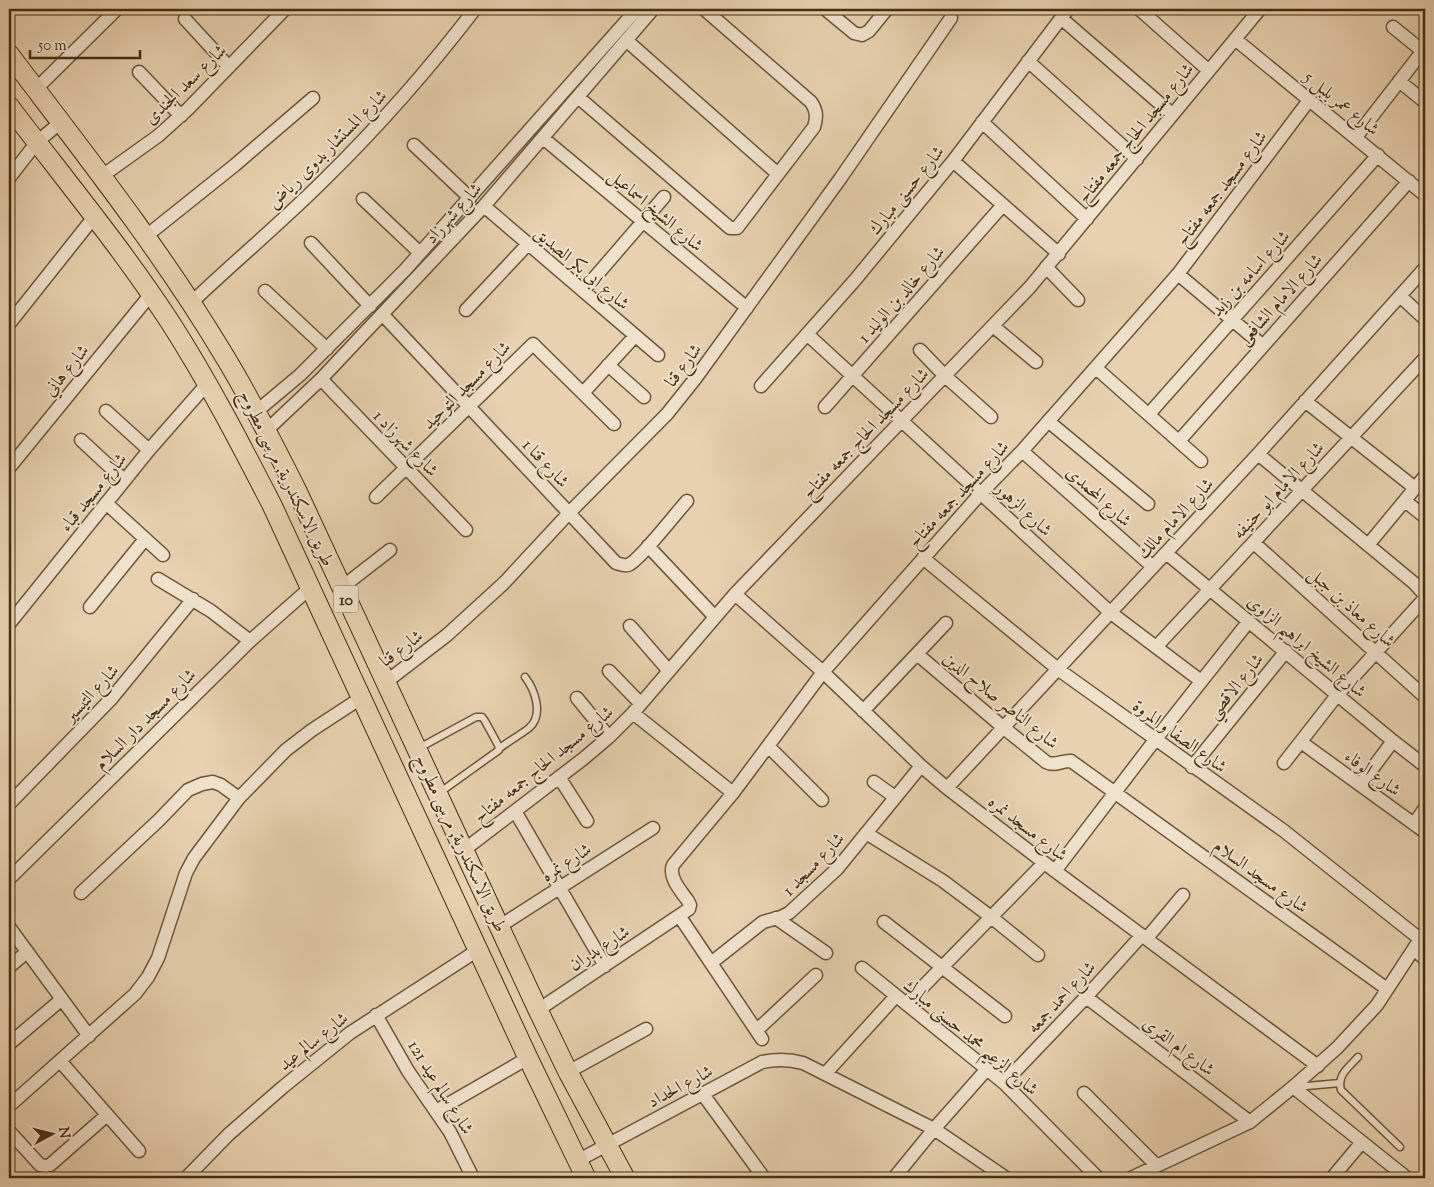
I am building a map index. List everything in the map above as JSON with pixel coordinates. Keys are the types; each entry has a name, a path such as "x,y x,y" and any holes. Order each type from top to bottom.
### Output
{"main road":[{"name":"طريق الاسكندرية, مرسى مطروح","path":"9,54 102,176 191,303 257,411 386,682 538,1010 568,1072 625,1178"},
{"name":"طريق الاسكندرية, مرسى مطروح","path":"9,106 151,294 207,384 240,444 272,505 528,1058 586,1178"}],"street":[{"path":"36,89 117,9"},
{"name":"شارع سعد الجندى","path":"102,176 158,136 181,116 285,9"},
{"name":"شارع المستشار بدوى رياض","path":"191,303 313,191 361,142 408,92 476,9"},
{"name":"شارع شهرزاد","path":"257,411 300,375 370,306 470,198 637,9"},
{"name":"شارع شهرزاد","path":"267,430 321,379 383,315 484,206 653,9"},
{"path":"578,98 730,228 737,228 814,127 817,118 816,109 811,102 704,9"},
{"path":"825,9 854,33 862,35 869,31 887,9"},
{"path":"1139,9 1208,70"},
{"name":"شارع مسجد الحاج جمعه مفتاح","path":"464,850 609,737 637,708 735,594 993,326 1059,254 1208,70 1260,9"},
{"path":"1064,13 1172,114"},
{"name":"شارع حسنى مبارك","path":"761,386 861,273 953,161 1064,13"},
{"name":"شارع قنا","path":"386,682 447,635 504,584 569,513 667,414 695,379 840,179 951,18"},
{"path":"184,19 229,66"},
{"path":"1356,137 1424,51 1393,27"},
{"name":"شارع عمر بلبل 5","path":"1235,39 1425,195"},
{"path":"626,40 778,174"},
{"path":"1028,61 1137,159"},
{"path":"139,72 181,116"},
{"path":"1399,81 1425,102"},
{"path":"145,237 235,166 312,98"},
{"name":"شارع مسجد جمعه مفتاح","path":"680,916 689,909 690,905 672,875 673,865 733,794 823,672 1178,274 1310,99"},
{"path":"9,178 37,142 61,122"},
{"path":"982,122 1087,219"},
{"name":"شارع الشيخ اسماعيل","path":"543,138 747,308"},
{"path":"414,145 470,198"},
{"name":"شارع اسامه بن زيد","path":"1149,414 1378,156"},
{"path":"953,161 1059,254"},
{"name":"شارع الامام الشافعى","path":"1179,441 1409,181"},
{"path":"583,291 664,197"},
{"path":"363,199 420,253"},
{"name":"شارع خالد بن الوليد 1","path":"825,407 1003,205"},
{"name":"شارع ابى بكر الصديق","path":"484,206 658,355"},
{"path":"9,324 94,217"},
{"path":"311,243 370,306"},
{"path":"466,310 528,244"},
{"path":"1046,267 1078,300"},
{"name":"شارع الامام مالك","path":"947,788 1258,454 1425,268"},
{"path":"1178,274 1262,346"},
{"path":"265,291 327,348"},
{"name":"شارع هاني","path":"9,468 151,294"},
{"path":"1400,296 1425,319"},
{"name":"شارع قنا 1","path":"383,315 616,563 629,564 648,546 687,501"},
{"path":"993,326 1036,362"},
{"name":"شارع الزهور","path":"807,334 1111,613 1201,681"},
{"path":"583,393 635,336"},
{"name":"شارع مسجد التوحيد","path":"376,497 533,344 614,424"},
{"path":"920,350 944,375 991,417"},
{"name":"شارع الامام ابو حنيفه","path":"1157,646 1425,358"},
{"path":"608,365 644,397"},
{"path":"1096,368 1201,461"},
{"name":"شارع شهرزاد 1","path":"321,379 466,530"},
{"name":"شارع مسجد قباء","path":"9,624 124,480 207,384"},
{"path":"1304,402 1415,488"},
{"path":"106,411 150,450"},
{"path":"1048,421 1148,504"},
{"path":"81,440 124,480"},
{"name":"شارع المحمدى","path":"1022,451 1153,567"},
{"path":"1258,454 1414,582 1425,596 1338,694 1284,763"},
{"path":"1368,545 1425,476"},
{"path":"1405,501 1425,517"},
{"path":"106,503 163,556"},
{"path":"90,607 145,539"},
{"name":"شارع معاذ بن جبل","path":"1254,543 1425,697"},
{"path":"648,546 715,617"},
{"path":"341,588 390,550"},
{"name":"شارع الشيخ ابراهيم الزاوى","path":"1166,553 1425,766"},
{"name":"شارع الصفا و المروة","path":"923,558 1058,670 1284,831 1420,940 1425,959"},
{"path":"158,579 193,599 250,641"},
{"name":"شارع مسجد دار السلام","path":"11,872 250,641 310,588"},
{"name":"شارع مسجد نمره","path":"735,594 823,672 921,766 947,788 1044,863 1318,1066"},
{"name":"شارع التيسير","path":"9,804 112,698 193,599"},
{"path":"1055,871 1249,621"},
{"path":"863,710 946,623"},
{"path":"630,626 669,670"},
{"name":"شارع الاقصي","path":"1192,767 1286,651"},
{"name":"شارع الناصر صلاح الدين","path":"917,654 1046,762 1056,764 1066,760 1072,761 1114,793"},
{"path":"609,671 637,708 733,794"},
{"path":"9,1106 135,994 148,977 158,958 186,873 194,858 239,798 286,750 312,730 361,698"},
{"path":"577,698 609,737"},
{"path":"1360,785 1393,741"},
{"name":"شارع الوفاء","path":"1301,742 1425,832"},
{"path":"768,746 822,800"},
{"name":"شارع مسجد 1","path":"711,963 764,922 789,913 837,869 921,766"},
{"path":"559,776 587,821"},
{"path":"81,893 159,820 188,790 213,782 221,785 239,798"},
{"path":"874,782 895,797"},
{"name":"شارع مسجد السلام","path":"1114,793 1387,989"},
{"path":"1414,824 1425,808"},
{"path":"515,811 605,966"},
{"name":"شارع نمره","path":"500,926 653,828"},
{"path":"866,833 943,881 1038,955"},
{"path":"825,1074 901,1000 942,967 1044,863"},
{"name":"شارع احمد جمعه","path":"1004,1083 1145,937 1182,894"},
{"path":"680,916 759,1034 816,975"},
{"name":"شارع بدران","path":"538,1010 680,916"},
{"path":"776,918 826,953"},
{"path":"884,922 1005,1016"},
{"path":"9,927 88,1036"},
{"path":"1134,1178 1250,1122 1293,1087 1338,1048 1377,1005 1420,940"},
{"name":"شارع سالم عيد","path":"186,1178 229,1134 350,1033 478,950"},
{"path":"9,967 27,952"},
{"name":"شارع الزعيم محمد حسنى مبارك","path":"862,968 1004,1083 1098,1178"},
{"name":"شارع ام القرى","path":"1086,997 1250,1122"},
{"path":"9,1044 62,999"},
{"name":"شارع سالم عيد 121","path":"376,1015 408,1071 450,1132 473,1178"},
{"path":"568,1072 646,1029"},
{"path":"436,1111 528,1058"},
{"name":"شارع الحداد","path":"577,1161 762,1062 782,1059 803,1063 934,1129 1006,1178"},
{"path":"60,1062 139,1151"},
{"path":"894,1178 987,1069"},
{"path":"1293,1087 1406,1178"},
{"path":"702,1093 764,1178"},
{"path":"1084,1093 1157,1166"},
{"path":"9,1131 40,1165 46,1166 50,1165 107,1115"},
{"path":"1332,1178 1362,1142"}],"lane":[{"path":"438,794 530,727 534,721 536,704 535,694 526,677"},
{"path":"417,749 476,717 482,717 500,748"},
{"path":"1358,1057 1341,1076 1341,1090 1400,1147"},
{"path":"1293,1087 1340,1083"}]}
